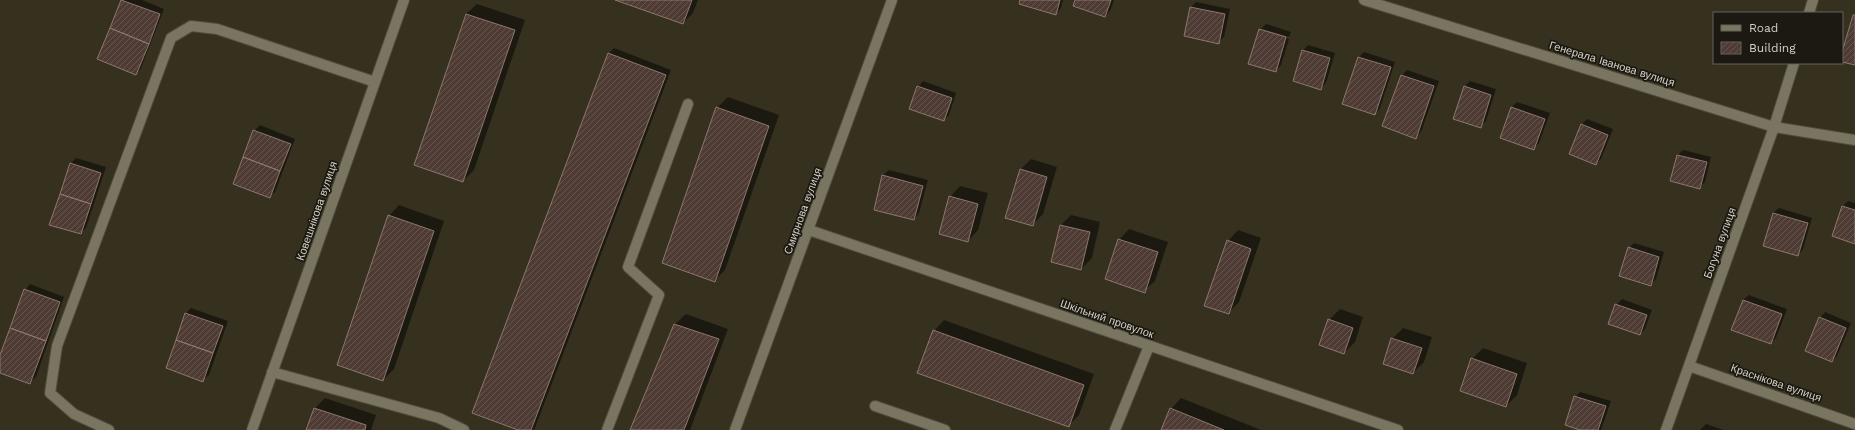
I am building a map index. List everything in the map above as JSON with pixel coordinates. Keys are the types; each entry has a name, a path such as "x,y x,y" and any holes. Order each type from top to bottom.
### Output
{"street":[{"name":"Ковешнікова вулиця","path":"252,430 404,0"},
{"name":"Смирнова вулиця","path":"735,430 892,0"},
{"name":"Генерала Іванова вулиця","path":"1364,0 1774,127 1855,140"},
{"path":"1809,12 1813,0"},
{"path":"110,430 74,414 50,393 57,346 171,38 191,26 217,29 375,82"},
{"name":"Богуна вулиця","path":"1666,430 1774,127 1794,64"},
{"path":"607,430 659,295 628,267 688,104"},
{"name":"Шкільний провулок","path":"809,230 1398,430"},
{"path":"1115,430 1149,346"},
{"name":"Краснікова вулиця","path":"1689,366 1855,424"},
{"path":"272,372 439,418 464,430"},
{"path":"875,406 945,430"}],"building":[{"path":"121,0 160,14 149,44 110,28"},
{"path":"615,0 692,0 683,24"},
{"path":"1020,0 1060,0 1056,15 1019,4"},
{"path":"1075,0 1111,0 1105,17 1073,6"},
{"path":"1190,7 1225,14 1219,44 1184,36"},
{"path":"466,14 515,30 463,182 414,165"},
{"path":"1853,15 1855,15 1855,65 1843,62 1843,49"},
{"path":"110,28 149,44 136,75 97,59"},
{"path":"1259,29 1286,37 1276,72 1248,64"},
{"path":"1302,50 1330,58 1321,90 1293,81"},
{"path":"608,53 666,75 531,430 518,430 472,413"},
{"path":"1358,57 1391,67 1375,115 1342,104"},
{"path":"1401,75 1434,86 1416,139 1382,126"},
{"path":"917,86 952,98 944,121 909,109"},
{"path":"1464,86 1491,95 1481,128 1453,119"},
{"path":"716,107 769,126 715,282 662,263"},
{"path":"1511,107 1545,119 1534,150 1500,138"},
{"path":"1581,124 1608,135 1596,165 1569,154"},
{"path":"253,130 291,144 280,171 243,157"},
{"path":"1677,155 1707,162 1700,189 1670,181"},
{"path":"243,157 280,171 270,198 233,184"},
{"path":"70,163 101,173 91,204 60,194"},
{"path":"1020,169 1047,177 1033,226 1005,218"},
{"path":"882,175 923,186 914,220 874,210"},
{"path":"60,194 91,204 81,234 49,225"},
{"path":"949,196 978,204 968,242 939,234"},
{"path":"1842,206 1855,210 1855,244 1832,236"},
{"path":"1773,213 1808,223 1798,256 1763,246"},
{"path":"388,215 434,231 383,381 337,365"},
{"path":"1060,225 1090,232 1081,270 1051,262"},
{"path":"1118,239 1158,252 1145,293 1105,279"},
{"path":"1227,240 1251,249 1229,314 1204,306"},
{"path":"1628,247 1659,257 1651,286 1619,276"},
{"path":"24,289 60,302 46,341 10,328"},
{"path":"1743,300 1782,314 1771,344 1731,330"},
{"path":"1615,304 1647,315 1640,335 1608,324"},
{"path":"185,313 223,326 213,353 176,340"},
{"path":"1819,317 1846,328 1832,362 1805,351"},
{"path":"1328,319 1353,328 1344,354 1319,345"},
{"path":"674,324 719,339 684,430 630,430"},
{"path":"10,328 46,341 30,384 0,373 0,355"},
{"path":"933,330 1084,385 1069,427 917,373"},
{"path":"1391,338 1422,348 1413,374 1383,364"},
{"path":"176,340 213,353 203,382 166,368"},
{"path":"1471,358 1517,374 1506,407 1460,391"},
{"path":"1574,396 1606,406 1598,430 1580,430 1565,425"},
{"path":"314,408 366,425 365,430 306,430"},
{"path":"1170,408 1224,430 1161,430"}]}
